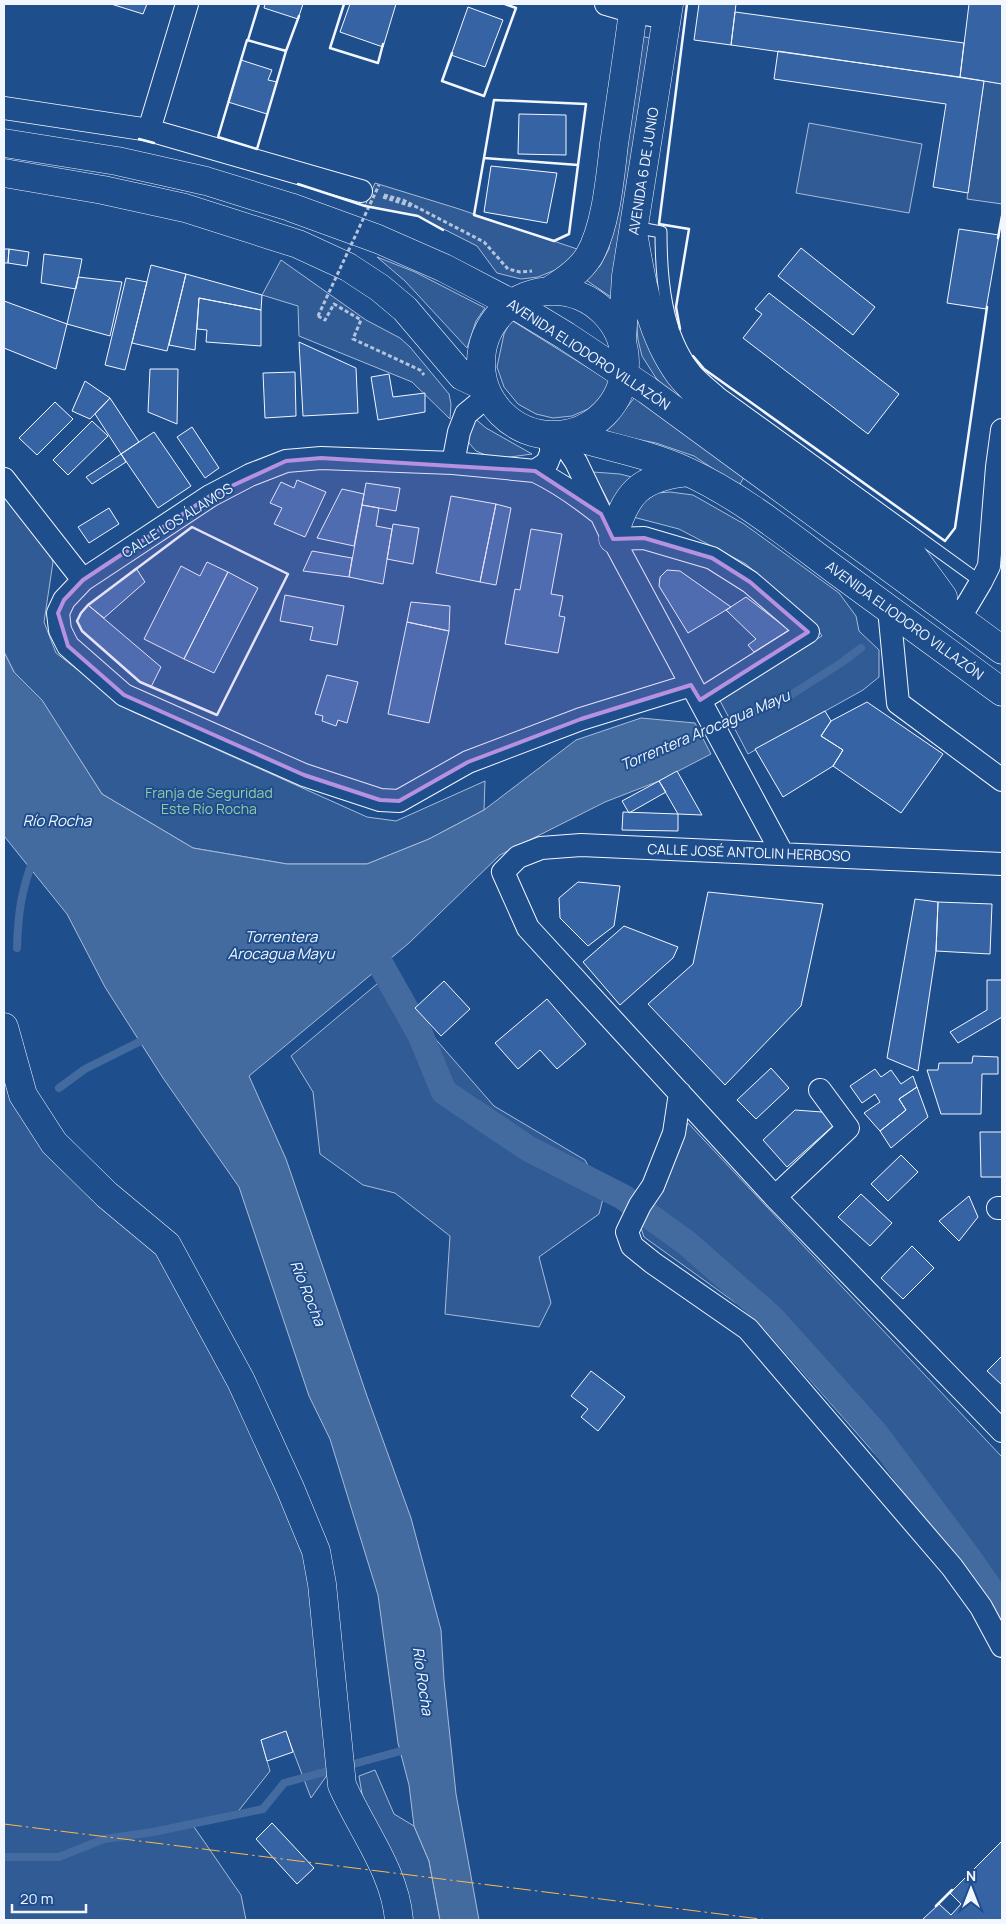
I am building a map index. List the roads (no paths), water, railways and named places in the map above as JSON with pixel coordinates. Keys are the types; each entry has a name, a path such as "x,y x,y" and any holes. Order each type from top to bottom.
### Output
{"main road":[{"path":"624,376 616,400 606,412 588,426 558,435 535,433 514,423 497,408 487,391 482,364 483,349 495,321 513,304 533,294 543,281 570,277 588,257 596,240 608,192 634,8"},
{"name":"AVENIDA 6 DE JUNIO","path":"624,376 625,355 622,340 626,276 668,11"},
{"name":"AVENIDA ELIODORO VILLAZÓN","path":"4,144 22,145 126,163 206,181 290,207 378,239 427,260 513,304 566,336 677,412 1002,650"},
{"path":"4,173 84,186 185,208 298,244 348,267 380,288 405,309 462,376 487,391"},
{"path":"634,230 638,262 656,329 666,352 680,375 707,403 913,556 959,619"},
{"path":"543,281 594,304 606,314 622,340"},
{"name":"AVENIDA ELIODORO VILLAZÓN","path":"558,435 633,451 660,459 688,472 753,510 1002,692"},
{"path":"613,539 623,508 639,488 660,476 688,472"},
{"path":"4,1028 23,1095 54,1144 107,1195 167,1245 241,1381 290,1488 316,1551 322,1584 342,1785 353,1810 386,1870 398,1920"}],"street":[{"path":"149,130 187,4"},
{"path":"606,4 668,11"},
{"path":"4,108 149,130 370,188"},
{"path":"453,463 459,432 466,414 487,391"},
{"path":"959,619 982,582 988,566 1002,430"},
{"path":"535,471 547,463 558,435"},
{"path":"558,435 576,462 613,539 782,853"},
{"name":"CALLE LOS ÁLAMOS","path":"535,471 453,463 322,458 286,461 250,475 210,496 83,580 64,600 58,613 60,630 68,646 124,695 304,775 380,800 399,801 468,762 581,719 700,700 808,632 750,582 712,558 644,538 613,539"},
{"path":"535,471 551,478 601,514"},
{"path":"4,479 83,580"},
{"path":"889,609 898,703 1002,780"},
{"name":"CALLE JOSÉ ANTOLIN HERBOSO","path":"680,1093 528,928 503,872 518,857 541,848 581,845 1002,864"},
{"path":"775,1197 848,1128 820,1090"},
{"path":"680,1093 775,1197 1002,1431"},
{"path":"680,1093 674,1133 653,1186 640,1205 627,1232 632,1246 653,1263 748,1329 952,1567 982,1607 1002,1646"}],"lane":[{"path":"634,230 661,232 661,254 667,304 678,342 695,370 720,394 982,582"}],"water":[{"name":"Río Rocha","path":"4,652 14,672 42,700 102,794 193,848 287,864 367,864 429,839 484,810 576,740 641,718 695,723 711,754 659,781 605,802 500,855 409,943 249,1076 286,1159 411,1518 441,1630 444,1680 456,1794 479,1920 440,1920 429,1861 414,1826 409,1785 398,1743 378,1595 330,1439 309,1396 239,1187 163,1078 105,987 67,914 4,836"}],"waterway":[{"name":"Torrentera Arocagua Mayu","path":"692,738 786,698 861,648"},
{"path":"17,948 21,903 33,860"},
{"path":"364,935 420,1034 444,1092 529,1149 623,1197 688,1244 772,1318 876,1434 968,1557 1002,1606"},
{"path":"59,1088 85,1069 149,1037"},
{"path":"4,1857 59,1857 104,1839 153,1832 263,1809 284,1783 408,1749"}],"park label":[{"name":"Franja de Seguridad Este Río Rocha","path":"209,800"}]}
